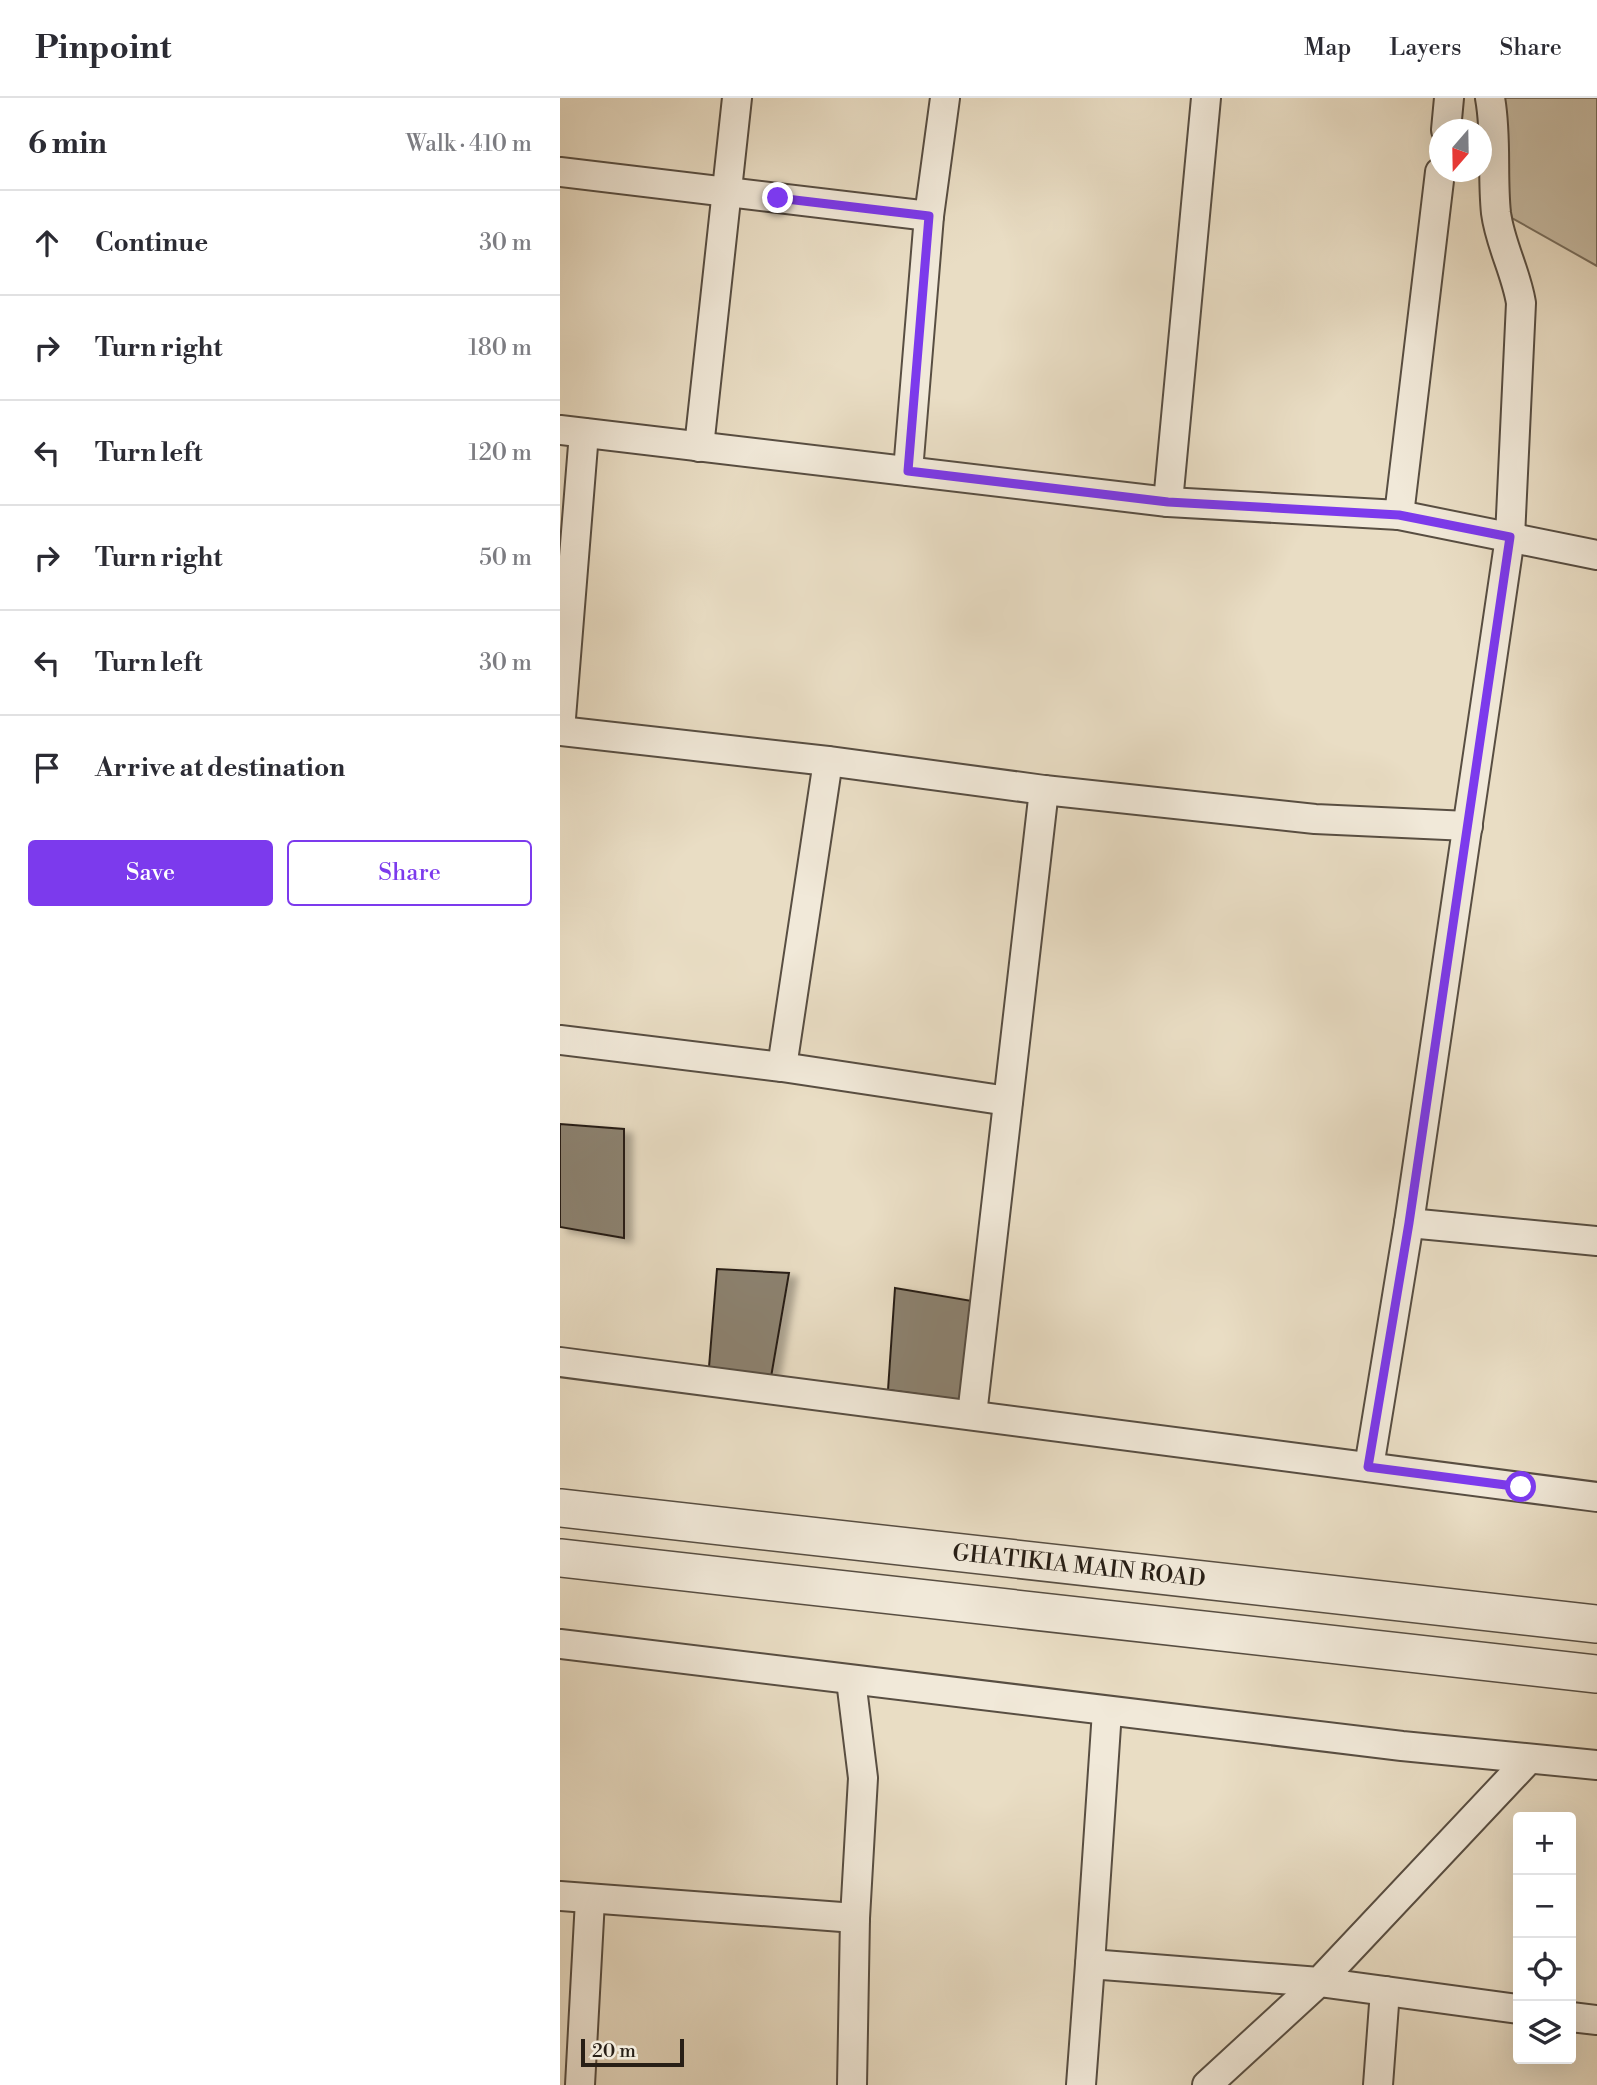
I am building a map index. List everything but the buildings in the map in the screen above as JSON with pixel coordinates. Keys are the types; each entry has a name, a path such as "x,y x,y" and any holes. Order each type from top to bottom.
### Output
{"street":[{"path":"699,447 737,98"},
{"path":"908,471 929,216 945,98"},
{"path":"1168,502 1206,98"},
{"path":"1447,119 1449,98"},
{"path":"1368,1467 1409,1223 1510,537 1521,303 1518,285 1500,235 1496,212 1490,98"},
{"path":"560,172 929,216"},
{"path":"1399,515 1439,182"},
{"path":"1468,826 1315,819 1044,790 828,761 560,731 572,431 1168,502 1399,515 1597,555"},
{"path":"782,1067 828,761"},
{"path":"972,1415 1044,790"},
{"path":"560,1040 782,1067 1007,1101"},
{"path":"1409,1223 1597,1241"},
{"path":"560,1362 1597,1497"},
{"name":"GHATIKIA MAIN ROAD","path":"560,1508 1597,1624"},
{"path":"560,1558 1597,1674"},
{"path":"560,1644 1107,1711 1597,1765"},
{"path":"851,1680 863,1778 855,1918 852,2085"},
{"path":"1081,2085 1107,1711"},
{"path":"1207,2085 1319,1982 1529,1759"},
{"path":"560,1896 855,1918"},
{"path":"580,2085 590,1900"},
{"path":"1090,1964 1319,1982 1513,2009"},
{"path":"1378,2085 1385,1991"},
{"path":"1576,2018 1597,2020"}],"shaded area":[{"path":"1484,98 1597,98 1597,266 1512,218 1492,132 1492,119 1489,119"}],"route":[{"path":"778,198 929,216 908,471 1168,502 1399,515 1510,537 1409,1223 1368,1467 1521,1487"}]}
